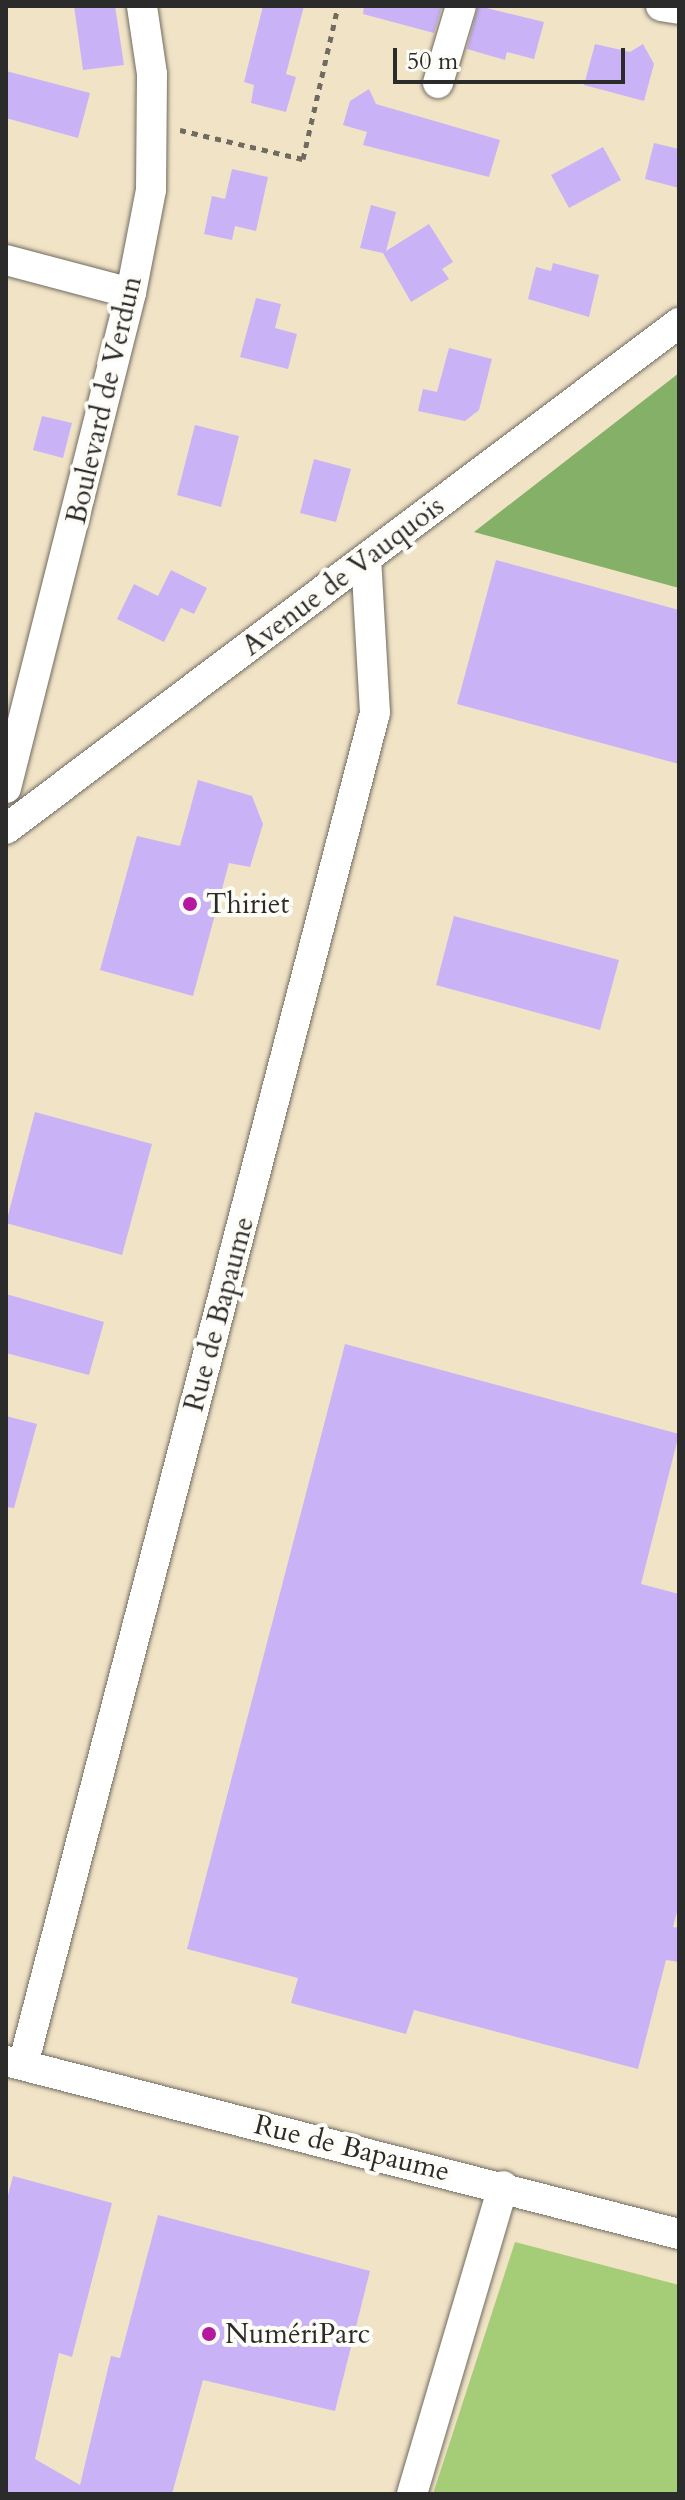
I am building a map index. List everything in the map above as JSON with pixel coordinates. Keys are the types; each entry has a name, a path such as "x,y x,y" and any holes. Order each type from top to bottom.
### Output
{"street":[{"name":"Boulevard de Verdun","path":"6,788 131,293 151,190 152,74 142,6"},
{"path":"438,83 461,6"},
{"path":"661,6 679,9"},
{"path":"6,260 131,293"},
{"name":"Avenue de Vauquois","path":"6,829 679,323"},
{"name":"Rue de Bapaume","path":"366,559 375,713 14,2063 503,2186 679,2234"},
{"path":"412,2494 503,2186"}],"path":[{"path":"152,123 303,159 338,6"}],"green space":[{"path":"679,373 679,588 474,532"},
{"path":"515,2242 679,2285 677,2494 433,2494"}],"building":[{"path":"74,6 115,6 124,65 83,70"},
{"path":"263,6 304,6 286,74 296,77 286,112 251,103 254,85 244,82"},
{"path":"364,6 442,6 434,33 363,14"},
{"path":"478,6 544,22 534,59 507,52 505,60 467,49"},
{"path":"595,44 630,52 643,44 654,64 644,101 584,85"},
{"path":"6,71 90,93 78,138 6,118"},
{"path":"369,89 376,104 500,140 489,177 363,145 367,132 343,125 350,101"},
{"path":"654,143 679,149 679,188 645,179"},
{"path":"603,147 621,180 569,208 551,175"},
{"path":"232,169 268,177 256,231 235,226 232,240 204,234 212,196 225,199"},
{"path":"371,205 396,212 386,251 429,224 453,262 442,269 449,279 411,302 383,253 360,248"},
{"path":"553,263 599,275 589,317 528,299 536,267 551,271"},
{"path":"256,298 281,304 275,328 297,334 288,369 240,357"},
{"path":"449,348 492,359 479,410 465,421 418,411 423,389 437,392"},
{"path":"42,416 72,423 63,458 33,450"},
{"path":"195,425 239,436 221,507 177,495"},
{"path":"314,459 351,469 336,522 300,513"},
{"path":"496,560 679,610 679,764 457,704"},
{"path":"171,570 207,588 194,614 181,608 164,642 117,619 134,584 158,596"},
{"path":"198,780 252,796 263,824 250,867 229,863 193,996 100,970 137,836 180,846"},
{"path":"454,916 619,960 600,1030 436,985"},
{"path":"35,1112 152,1144 122,1255 6,1223"},
{"path":"6,1294 104,1322 89,1375 6,1353"},
{"path":"345,1344 679,1434 641,1584 679,1594 679,1904 673,1927 679,1928 679,1962 666,1960 638,2069 414,2010 406,2034 291,2003 298,1978 187,1949"},
{"path":"6,1416 37,1424 14,1508 6,1507"},
{"name":"NumériParc","path":"13,2176 112,2203 72,2357 59,2353 35,2459 80,2485 111,2356 120,2358 158,2215 370,2271 335,2411 203,2380 172,2494 6,2494 6,2203"}],"place":[{"name":"Thiriet","path":"190,904"},
{"name":"NumériParc","path":"209,2334"}]}
